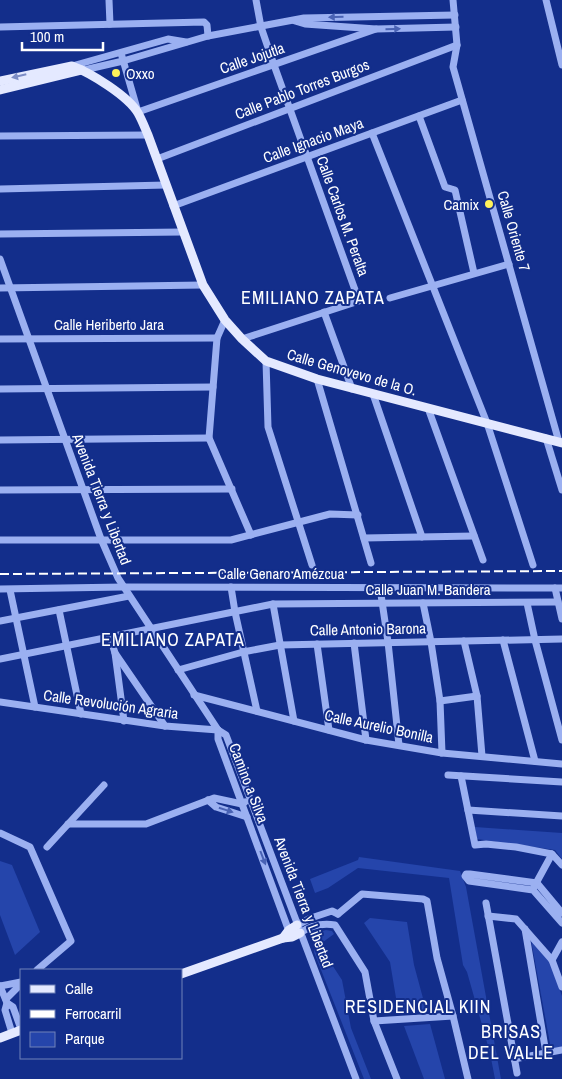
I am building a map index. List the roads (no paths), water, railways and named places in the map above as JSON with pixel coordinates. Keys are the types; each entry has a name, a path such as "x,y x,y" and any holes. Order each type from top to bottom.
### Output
{"main road":[{"name":"Calle Genovevo de la O.","path":"72,66 84,70 111,87 138,112 203,285 225,320 266,361 352,389 561,442"},
{"path":"0,81 72,66"},
{"path":"0,90 84,70"},
{"path":"182,974 292,933"},
{"path":"0,1038 20,1029"}],"street":[{"path":"109,0 110,24"},
{"name":"Calle Carlos M. Peralta","path":"256,0 261,27 359,302 324,312"},
{"name":"Calle Oriente 7","path":"453,0 457,45 453,67 561,442"},
{"path":"546,0 562,66"},
{"path":"72,66 122,57 208,36 304,18 455,15"},
{"path":"293,20 305,24 346,28 456,27"},
{"path":"0,27 204,22 207,25 208,36"},
{"path":"346,28 349,39"},
{"name":"Calle Jojutla","path":"138,112 376,29"},
{"name":"Calle Pablo Torres Burgos","path":"157,159 457,45"},
{"path":"84,70 122,57"},
{"name":"Calle Genovevo de la O.","path":"122,57 138,112"},
{"name":"Calle Ignacio Maya","path":"173,206 462,100"},
{"path":"419,116 445,187 455,190 474,273"},
{"path":"372,133 487,423 533,565"},
{"path":"0,136 148,135"},
{"path":"0,189 166,185"},
{"path":"0,234 183,232"},
{"name":"Avenida Tierra y Libertad","path":"0,259 101,540 123,587 218,730 226,735 277,871 292,933 356,1079"},
{"path":"390,298 509,264"},
{"path":"0,288 203,285"},
{"path":"242,339 324,312 352,389"},
{"path":"225,320 217,338 209,438 251,535"},
{"name":"Calle Heriberto Jara","path":"0,339 217,338"},
{"path":"266,361 268,427 300,522 312,565"},
{"path":"317,379 371,563"},
{"path":"0,389 213,387"},
{"path":"373,394 422,537"},
{"path":"428,408 483,560"},
{"path":"0,440 209,438"},
{"path":"546,438 562,490"},
{"path":"0,490 232,489"},
{"path":"0,540 231,540 330,514 358,515"},
{"path":"364,538 474,536"},
{"name":"Calle Genaro Amézcua","path":"0,589 123,587 558,588"},
{"path":"231,587 243,652 257,711"},
{"path":"380,588 399,745"},
{"path":"558,588 558,602 562,620"},
{"path":"10,590 36,707"},
{"path":"0,621 129,596"},
{"name":"Calle Juan M. Bandera","path":"0,659 273,604 558,602"},
{"path":"423,603 440,702 442,752"},
{"path":"526,603 562,740"},
{"path":"273,604 294,721"},
{"path":"59,610 81,714"},
{"path":"110,637 115,653 124,721"},
{"name":"Calle Antonio Barona","path":"178,670 243,652 280,645 562,639"},
{"path":"503,640 535,761"},
{"path":"464,641 477,696 482,756"},
{"path":"354,643 366,740"},
{"path":"317,644 329,730"},
{"path":"115,653 165,726"},
{"name":"Calle Aurelio Bonilla","path":"194,694 366,740 442,752 562,764"},
{"path":"440,702 477,696"},
{"name":"Calle Revolución Agraria","path":"0,702 124,721 218,730"},
{"name":"Camino a Silva","path":"218,730 218,740 292,933"},
{"path":"448,775 562,782"},
{"path":"461,776 475,845 506,846 552,854 562,865"},
{"path":"47,847 104,785"},
{"path":"68,824 146,824 214,798 242,804 250,800"},
{"path":"208,800 216,807 247,817"},
{"path":"468,810 562,816"},
{"path":"252,831 261,827"},
{"path":"0,833 30,847 71,941 38,969"},
{"path":"535,887 552,854"},
{"path":"269,874 277,871"},
{"path":"562,913 535,887 470,874 465,876 469,881 535,887 562,924"},
{"path":"338,914 362,894 423,899 427,901 436,958 453,1016 468,1079"},
{"path":"486,903 517,1073"},
{"path":"332,911 338,914 340,920 331,924 315,926 292,933 311,918 332,911"},
{"path":"327,914 325,919 331,924 365,972 374,1022 397,1079"},
{"path":"488,916 516,919 552,960 562,987"},
{"path":"525,929 546,1053"},
{"path":"552,960 562,942"},
{"path":"12,1033 0,986 20,983"},
{"path":"6,1006 20,985"},
{"path":"6,1006 20,1027"},
{"path":"374,1022 453,1016"},
{"path":"514,1059 562,1050"}],"railway":[{"path":"0,574 562,571"}],"place":[{"name":"Oxxo","path":"116,73"},
{"name":"Camix","path":"489,204"}],"district":[{"name":"EMILIANO ZAPATA","path":"313,297"},
{"name":"EMILIANO ZAPATA","path":"173,639"},
{"name":"RESIDENCIAL KIIN","path":"418,1006"},
{"name":"BRISAS DEL VALLE","path":"511,1041"}]}
